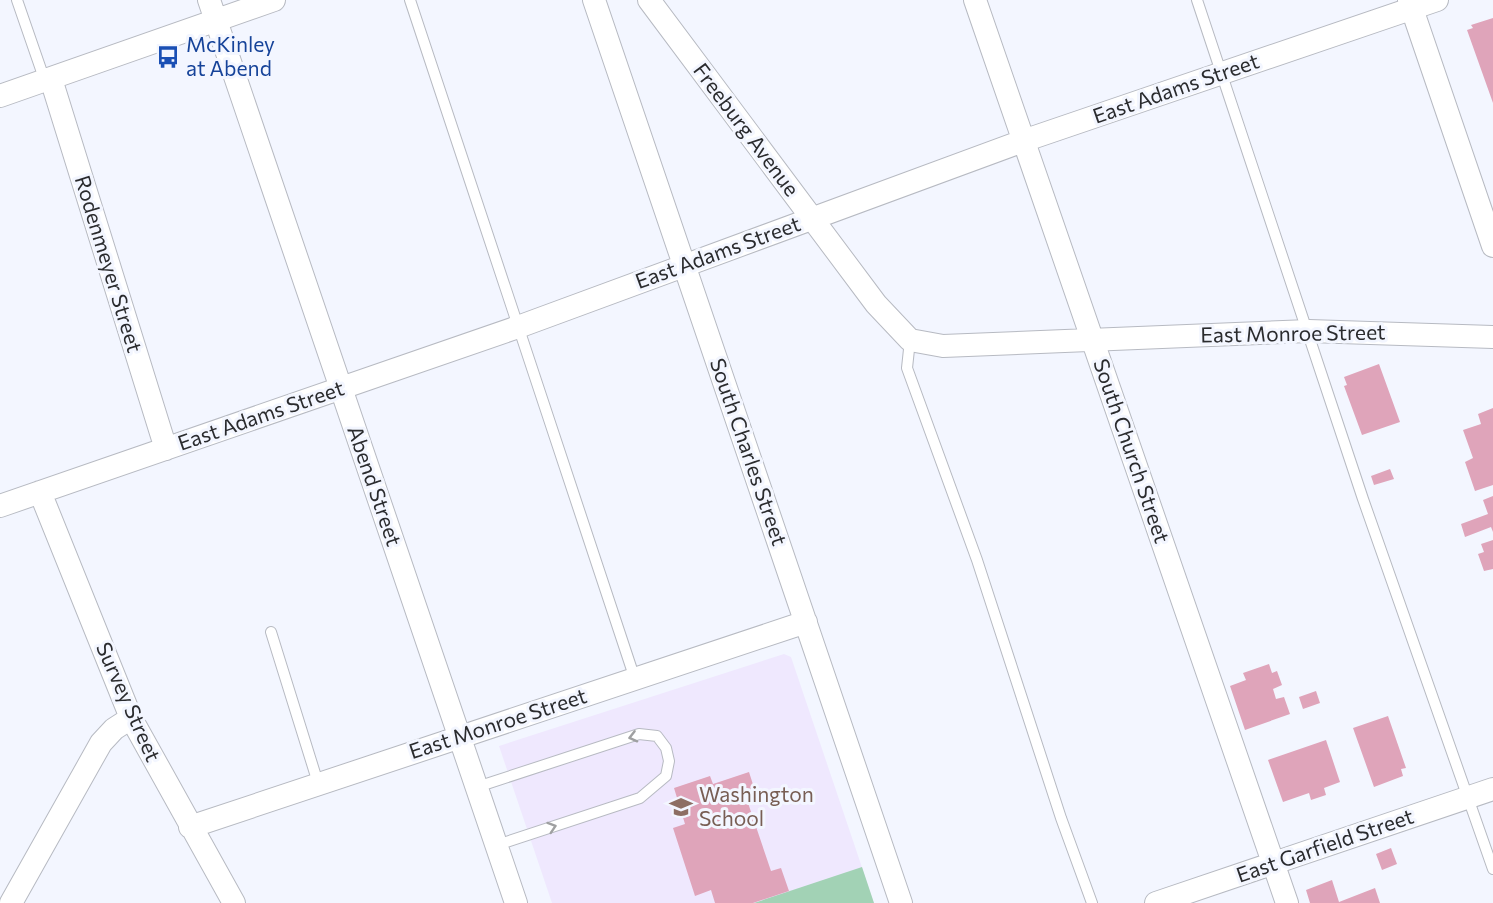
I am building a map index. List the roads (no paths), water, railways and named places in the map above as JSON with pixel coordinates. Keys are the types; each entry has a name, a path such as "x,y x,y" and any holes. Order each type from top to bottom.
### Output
{"street":[{"path":"0,96 48,80 212,10 274,0"},
{"name":"South Charles Street","path":"594,0 901,903"},
{"name":"Freeburg Avenue","path":"649,0 876,304 910,340"},
{"name":"South Church Street","path":"975,0 1287,903"},
{"name":"East Adams Street","path":"0,506 518,327 683,264 1410,4 1437,0"},
{"path":"1410,4 1493,246"},
{"name":"Abend Street","path":"212,10 516,903"},
{"name":"Rodenmeyer Street","path":"48,80 166,449"},
{"name":"East Monroe Street","path":"1092,339 1309,330 1493,337"},
{"path":"910,340 943,346 1092,339"},
{"name":"Survey Street","path":"40,492 131,718 234,903"},
{"name":"East Monroe Street","path":"190,827 806,622"},
{"path":"11,903 101,743 114,729 131,718"},
{"name":"East Garfield Street","path":"1156,903 1493,789"}],"lane":[{"path":"17,0 48,80"},
{"path":"410,0 635,679"},
{"path":"1197,0 1375,531 1470,797 1493,869"},
{"path":"910,340 907,368 977,560 1061,818 1092,903"},
{"path":"271,632 318,783"},
{"path":"477,787 639,734 657,736 666,748 669,761 666,776 640,798 497,845"}],"place":[{"name":"McKinley at Abend","path":"168,57"},
{"name":"Washington School","path":"681,807"}]}
